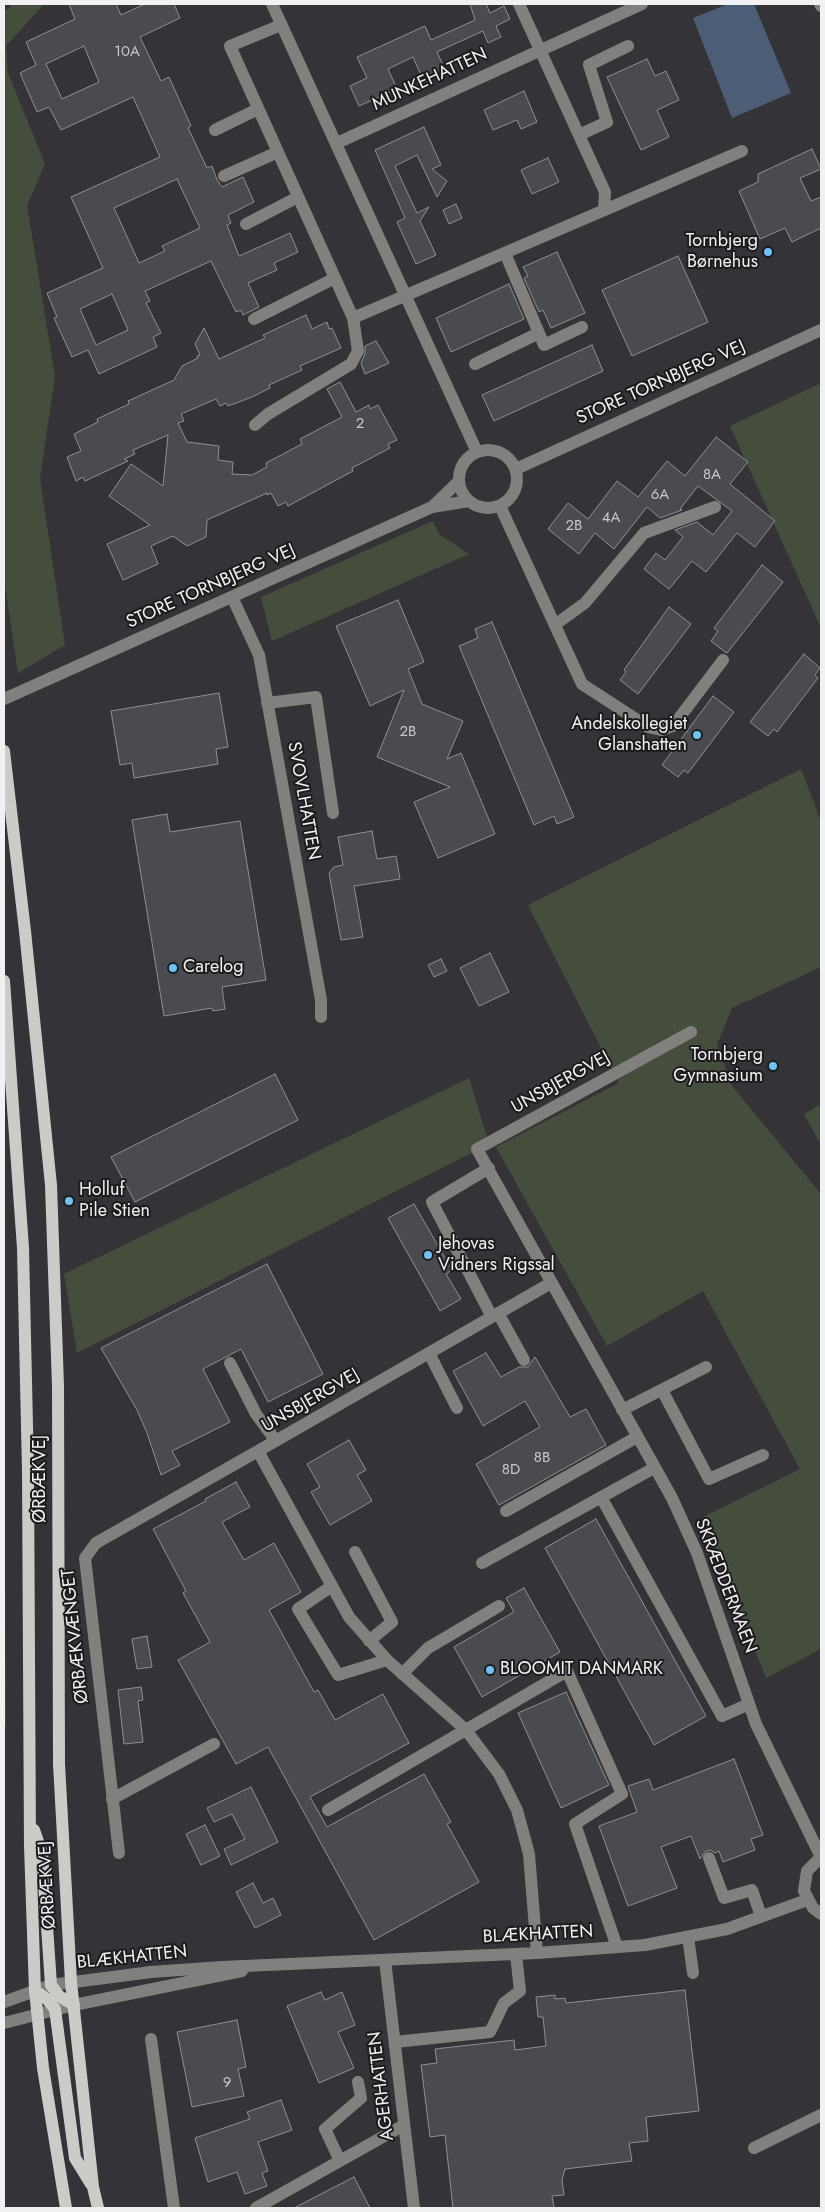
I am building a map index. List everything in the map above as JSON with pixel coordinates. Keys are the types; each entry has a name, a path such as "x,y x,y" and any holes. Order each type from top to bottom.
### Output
{"main road":[{"name":"ØRBÆKVEJ","path":"4,751 51,1185 58,1386 59,1764 74,2005 93,2187 98,2208"},
{"name":"ØRBÆKVEJ","path":"4,981 22,1248 27,1462 30,1820 35,1991 43,2068 66,2208"},
{"path":"30,1820 42,1853 51,1986 59,1996 74,2005"},
{"path":"35,1991 47,1999 55,2010 75,2158 93,2187"}],"street":[{"path":"272,4 477,452"},
{"path":"519,4 605,192 604,209"},
{"name":"MUNKEHATTEN","path":"337,143 538,49 617,9 642,4"},
{"path":"255,425 268,414 351,364 358,351 353,318 230,46 281,25"},
{"path":"579,135 608,122 589,65 628,46"},
{"path":"216,130 258,109"},
{"path":"353,318 742,150"},
{"path":"224,176 278,152"},
{"path":"246,224 298,197"},
{"path":"505,252 544,345 582,327"},
{"path":"254,319 335,278"},
{"name":"STORE TORNBJERG VEJ","path":"516,468 821,330"},
{"path":"475,364 539,333"},
{"path":"486,449 496,450 504,454 516,468 518,477 513,494 500,506 484,508 469,501 460,488 459,481 463,463 477,452 486,449"},
{"name":"STORE TORNBJERG VEJ","path":"432,507 459,481"},
{"name":"STORE TORNBJERG VEJ","path":"4,698 432,507 469,501"},
{"path":"500,506 582,684 648,727 661,730 673,726 723,660"},
{"path":"556,624 585,603 644,533 715,507"},
{"name":"SVOVLHATTEN","path":"232,597 258,655 321,1000 321,1017"},
{"path":"267,703 316,697 332,814"},
{"name":"UNSBJERGVEJ","path":"537,1953 529,1854 517,1810 499,1774 466,1730 387,1660 349,1617 258,1451 551,1283 477,1149 691,1032"},
{"path":"489,1168 432,1202 495,1315 524,1360"},
{"name":"SKRÆDDERMAEN","path":"551,1283 654,1468 697,1552 756,1724 821,1857"},
{"path":"429,1353 458,1408"},
{"path":"230,1363 256,1414 276,1441"},
{"path":"622,1410 706,1367"},
{"path":"662,1390 709,1480 763,1455"},
{"path":"506,1511 637,1437"},
{"name":"ØRBÆKVÆNGET","path":"119,1853 85,1558 96,1543 258,1451"},
{"path":"482,1563 654,1468"},
{"path":"601,1497 722,1716 750,1704"},
{"path":"355,1552 392,1622 369,1641"},
{"path":"332,1586 298,1609 338,1675 387,1660"},
{"path":"402,1674 428,1648 499,1606"},
{"path":"328,1810 567,1671 622,1794 575,1824 618,1947"},
{"path":"112,1799 214,1744"},
{"path":"821,1857 813,1863 806,1876 804,1890 807,1900 821,1914"},
{"path":"709,1858 724,1898 752,1890 761,1916"},
{"name":"BLÆKHATTEN","path":"4,2002 51,1986 151,1972 537,1953 645,1945 727,1928 807,1900"},
{"path":"688,1936 693,1973"},
{"path":"395,2042 490,2032 504,2003 520,1991 516,1954"},
{"name":"AGERHATTEN","path":"385,1960 414,2208"},
{"name":"BLÆKHATTEN","path":"4,2023 38,2013 151,1989 220,1977 264,1965"},
{"path":"151,2039 174,2208"},
{"path":"340,2161 325,2129 360,2098 358,2082"},
{"path":"754,2148 821,2116"},
{"path":"256,2208 404,2125"}],"green space":[{"path":"13,4 44,4 6,46 8,73 45,164 27,206 55,376 40,479 65,645 18,673 4,579 4,12"},
{"path":"821,383 821,628 730,426"},
{"path":"433,521 439,534 469,554 272,641 261,597"},
{"path":"801,769 821,821 821,967 732,1008 717,1045 732,1086 821,1194 821,1649 766,1678 703,1517 800,1469 703,1291 607,1346 496,1147 619,1083 528,905"},
{"path":"469,1078 489,1144 77,1353 64,1274"},
{"path":"821,1104 821,1145 804,1114"},
{"path":"4,1446 6,1723 4,1730"}],"water":[{"path":"728,4 754,4 791,93 732,118 693,18"}],"building":[{"path":"69,4 116,4 121,15 145,4 174,4 180,18 140,37 161,81 169,77 191,126 188,128 207,168 212,166 217,180 222,187 243,177 254,202 228,215 231,223 227,225 239,256 290,233 298,252 274,263 277,270 248,283 259,307 243,315 241,310 236,312 211,261 145,291 150,301 146,303 161,333 153,337 157,347 99,374 88,350 72,357 54,318 57,317 47,293 103,268 71,197 160,157 133,97 61,130 49,107 37,112 20,73 36,65 26,42 75,19","holes":["84,46 99,82 62,99 46,64","177,179 200,228 162,246 165,251 139,263 114,208","112,294 128,330 96,345 80,309"]},
{"path":"470,4 486,4 490,13 504,6 510,19 496,26 501,37 488,43 483,31 437,52 446,72 424,82 413,57 388,69 397,89 359,106 350,86 367,78 357,57 425,26 431,40 475,20"},
{"path":"647,59 655,76 666,71 679,100 657,110 669,137 641,150 607,77"},
{"path":"524,91 537,122 521,129 517,120 493,130 484,110"},
{"path":"424,127 441,165 432,169 447,181 437,197 417,155 395,166 417,213 429,207 420,221 436,255 416,264 397,222 405,218 375,150"},
{"path":"812,149 821,169 800,178 811,201 821,197 821,228 792,242 785,228 760,239 739,191 758,182 758,174"},
{"path":"548,158 559,182 532,194 521,170"},
{"path":"456,204 462,218 449,224 443,210"},
{"path":"557,252 585,313 551,328 543,310 539,312 524,278 528,276 523,267"},
{"path":"678,256 708,322 632,356 602,290"},
{"path":"509,284 524,319 451,352 436,318"},
{"path":"306,315 312,329 327,322 329,329 332,328 341,348 300,366 302,370 269,385 270,388 252,397 228,406 226,403 220,406 216,399 181,414 184,421 178,423 187,442 219,446 218,460 233,462 232,474 252,475 267,467 266,463 302,444 300,439 342,417 327,389 340,382 356,412 369,405 370,409 378,405 397,440 388,444 390,448 352,468 353,471 288,506 286,502 278,506 271,493 267,495 267,493 207,520 206,537 187,546 173,536 151,546 158,564 123,580 107,544 150,525 109,496 131,464 163,486 168,435 133,450 135,454 124,459 128,461 85,481 83,477 76,481 67,457 81,451 74,434 98,422 97,419 129,404 128,401 174,380 182,366 198,358 197,356 200,355 195,344 204,328 219,359 265,338 263,335"},
{"path":"376,341 389,363 365,374 361,363 365,354 365,346"},
{"path":"592,345 603,371 494,421 482,395"},
{"path":"716,437 748,462 730,484 775,521 755,547 737,533 706,572 692,561 669,589 644,569 656,553 665,560 683,537 675,530 697,522 713,535 732,511 698,486 680,509 682,510 660,518 647,507 614,549 595,533 579,554 548,529 568,503 588,519 617,481 638,497 667,461 685,476"},
{"path":"762,565 783,582 727,653 711,641 718,631 714,628"},
{"path":"398,600 424,662 408,669 422,704 463,721 447,759 461,753 495,834 438,858 414,802 450,787 377,757 404,690 370,706 336,626"},
{"path":"669,607 691,624 638,694 620,680 626,672 624,670"},
{"path":"492,622 574,817 557,824 554,816 534,825 459,646 478,638 475,629"},
{"path":"804,654 820,668 815,675 818,678 777,732 774,729 768,736 750,722"},
{"path":"219,693 228,747 216,749 218,764 134,778 132,763 120,765 111,711"},
{"name":"Andelskollegiet Glanshatten","path":"713,696 734,712 688,773 684,770 678,777 662,765"},
{"path":"167,814 170,832 240,821 266,980 222,987 225,1009 213,1011 212,1008 164,1016 132,820"},
{"path":"372,831 377,859 396,856 400,879 354,886 363,937 341,940 329,873 334,867 343,865 338,837"},
{"path":"490,953 509,992 479,1006 460,968"},
{"path":"441,959 447,971 434,977 428,965"},
{"path":"275,1074 298,1120 135,1202 111,1157"},
{"name":"Jehovas Vidners Rigssal","path":"414,1204 452,1270 446,1274 461,1299 440,1311 388,1218"},
{"path":"267,1264 323,1374 268,1402 241,1349 203,1369 230,1422 172,1451 180,1465 161,1475 137,1410 101,1348"},
{"path":"486,1353 501,1377 519,1367 528,1367 535,1357 570,1417 586,1409 606,1445 499,1505 476,1464 540,1427 525,1401 483,1426 453,1371"},
{"path":"349,1440 366,1470 357,1475 372,1501 330,1525 311,1492 320,1487 307,1464"},
{"path":"236,1482 250,1507 222,1522 244,1560 274,1543 301,1592 269,1610 314,1692 318,1690 335,1720 383,1694 409,1743 310,1797 327,1827 424,1774 451,1822 447,1824 479,1882 374,1940 268,1747 236,1764 178,1660 210,1642 183,1593 186,1591 153,1529 206,1501 205,1499"},
{"path":"596,1519 706,1716 654,1745 545,1548"},
{"path":"524,1588 560,1652 482,1697 454,1647 514,1612 506,1598"},
{"path":"147,1636 152,1667 137,1669 132,1639"},
{"path":"141,1687 143,1700 138,1701 143,1742 124,1744 118,1690"},
{"path":"566,1692 609,1785 561,1808 518,1713"},
{"path":"734,1759 763,1835 751,1839 755,1850 723,1862 719,1851 715,1853 711,1850 706,1851 700,1859 691,1836 661,1847 677,1888 628,1906 599,1826 637,1812 628,1786 649,1779 653,1790"},
{"path":"251,1787 278,1842 231,1865 224,1849 245,1839 232,1814 214,1822 207,1808"},
{"path":"205,1825 220,1856 201,1865 186,1834"},
{"path":"253,1883 263,1903 273,1898 281,1915 255,1928 236,1892"},
{"path":"685,1990 699,2111 646,2117 648,2141 629,2143 632,2161 565,2169 562,2180 564,2195 552,2196 554,2208 453,2208 445,2135 430,2137 421,2065 437,2063 435,2049 514,2040 515,2050 546,2046 543,2017 538,2017 536,1997 555,1995 555,1999 565,1998 566,2003"},
{"path":"321,1992 325,2000 342,1992 355,2025 338,2032 354,2068 319,2083 287,2006"},
{"path":"237,2020 246,2067 238,2069 244,2096 192,2107 177,2032"},
{"path":"281,2100 292,2130 258,2142 268,2171 262,2173 267,2186 245,2194 237,2172 208,2182 195,2138 250,2119 247,2112"},
{"path":"354,2177 370,2208 294,2208"}],"place":[{"name":"Tornbjerg Børnehus","path":"768,252"},
{"name":"Andelskollegiet Glanshatten","path":"697,735"},
{"name":"Carelog","path":"173,968"},
{"name":"Tornbjerg Gymnasium","path":"773,1066"},
{"name":"Holluf Pile Stien","path":"69,1201"},
{"name":"Jehovas Vidners Rigssal","path":"428,1255"},
{"name":"BLOOMIT DANMARK","path":"490,1670"}]}
